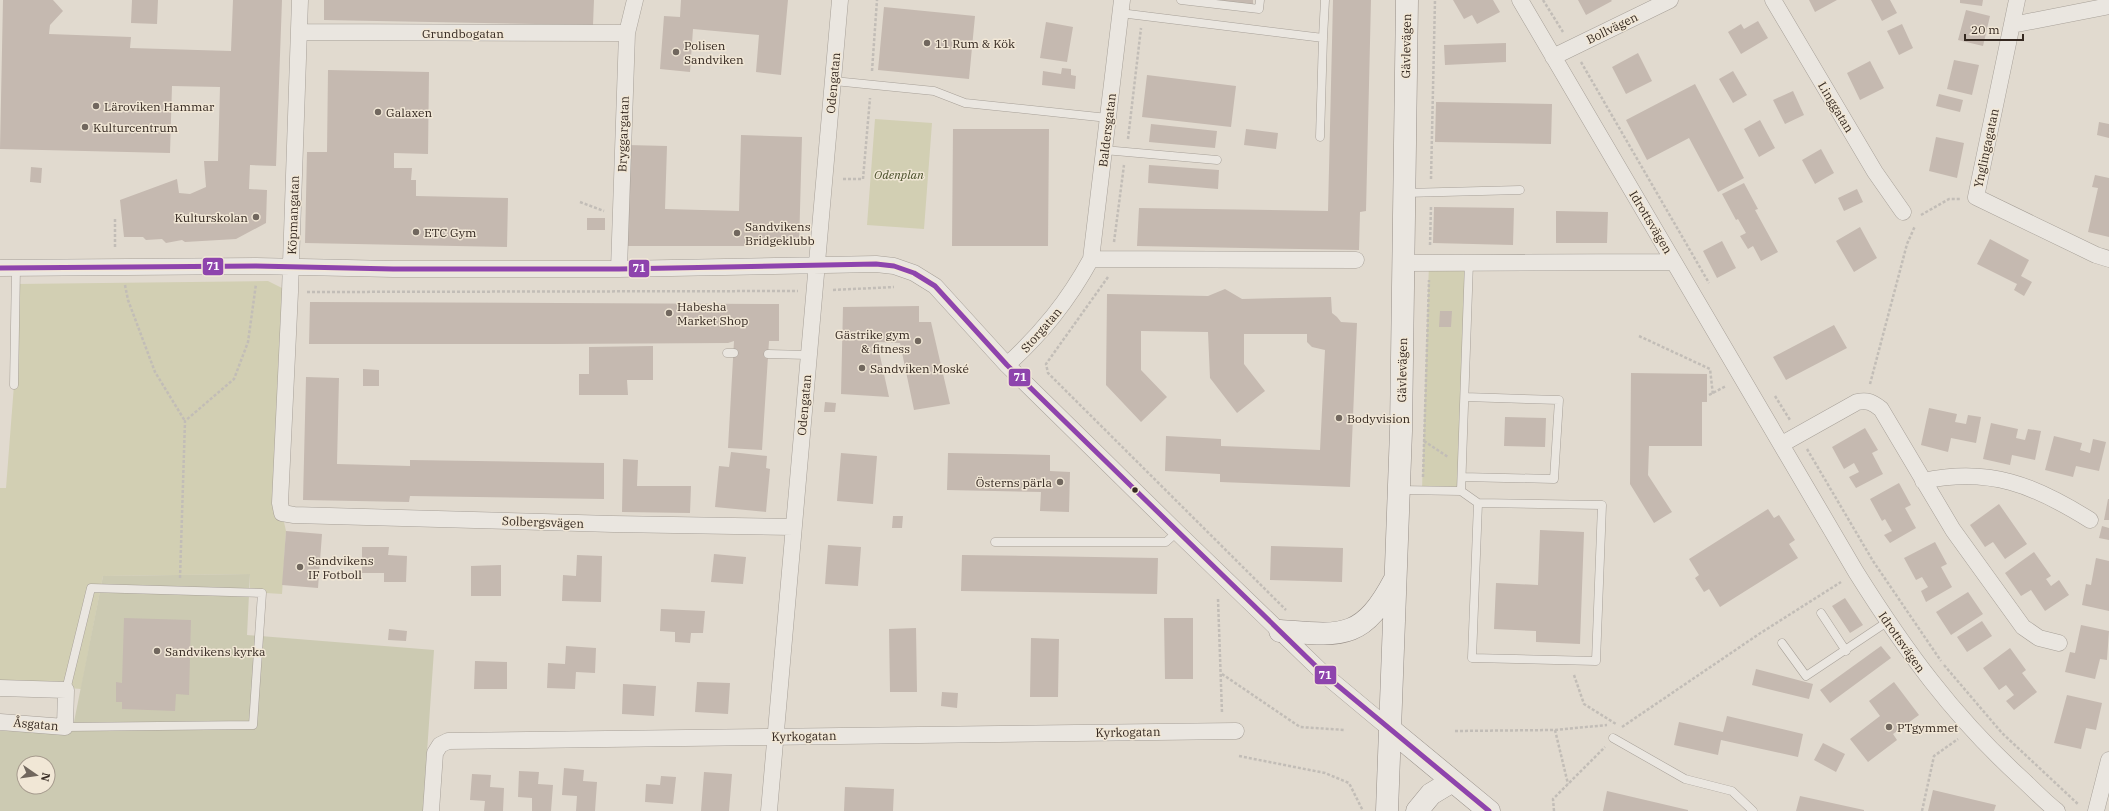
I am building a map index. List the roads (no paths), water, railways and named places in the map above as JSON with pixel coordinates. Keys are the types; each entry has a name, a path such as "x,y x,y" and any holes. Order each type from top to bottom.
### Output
{"main road":[{"name":"Gävlevägen","path":"1387,811 1399,490 1406,0"},
{"path":"1285,622 1335,634 1349,631 1362,624 1374,612 1385,598 1396,578"},
{"path":"1391,730 1451,782 1489,811"},
{"path":"1417,811 1431,794 1451,782"}],"street":[{"name":"Köpmangatan","path":"294,515 282,513 280,503 290,292 300,0"},
{"name":"Bryggargatan","path":"619,270 627,33 634,0"},
{"name":"Odengatan","path":"769,811 792,527 814,291 818,264 840,0"},
{"name":"Idrottsvägen","path":"1520,0 1856,572 1887,622 1922,671 1971,729 1995,755 2057,811"},
{"name":"Bollvägen","path":"1553,57 1670,0"},
{"name":"Linggatan","path":"1772,0 1875,172 1903,212"},
{"name":"Ynglingagatan","path":"2017,0 1976,197 2096,255 2109,259"},
{"path":"2012,25 2109,6"},
{"name":"Baldersgatan","path":"1091,259 1121,7"},
{"name":"Grundbogatan","path":"299,32 627,33"},
{"path":"1091,259 1356,260"},
{"name":"Storgatan","path":"1008,366 1036,339 1054,317 1091,259"},
{"path":"1403,262 1674,262"},
{"path":"8,268 291,266 619,270 818,264 876,264 894,266 920,276 940,292 1008,366 1177,532 1285,622 1326,675 1391,730"},
{"path":"1782,444 1857,402 1866,400 1881,409 1953,530 2023,627 2039,638 2059,643"},
{"path":"1923,481 1962,475 1979,476 2025,486 2061,501 2090,520"},
{"name":"Solbergsvägen","path":"294,515 613,524 792,527"},
{"path":"0,688 66,690"},
{"name":"Åsgatan","path":"0,722 64,727 66,690"},
{"name":"Kyrkogatan","path":"431,811 435,753 440,745 448,741 1236,731"},
{"path":"2096,811 2109,760"}],"lane":[{"path":"1181,0 1259,9 1260,0"},
{"path":"1320,137 1325,0"},
{"path":"1121,7 1142,16 1323,38"},
{"path":"834,81 934,91 965,103 1108,118"},
{"path":"1104,150 1217,160"},
{"path":"1404,193 1520,190"},
{"path":"1461,491 1469,262"},
{"path":"8,268 14,385"},
{"path":"768,354 808,355"},
{"path":"1462,476 1554,479 1559,400 1465,397"},
{"path":"1399,490 1461,491 1478,503 1602,505 1596,661 1472,658 1478,503"},
{"path":"995,542 1166,542 1177,532"},
{"path":"64,727 253,725 262,593 90,588 66,690"},
{"path":"1821,613 1846,651"},
{"path":"1782,643 1806,676 1846,651 1887,622"},
{"path":"1613,738 1685,779 1732,791 1753,811"}],"place":[{"name":"11 Rum & Kök","path":"927,43"},
{"name":"Polisen Sandviken","path":"676,52"},
{"name":"Läroviken Hammar","path":"96,106"},
{"name":"Galaxen","path":"378,112"},
{"name":"Kulturcentrum","path":"85,127"},
{"name":"Kulturskolan","path":"256,217"},
{"name":"ETC Gym","path":"416,232"},
{"name":"Sandvikens Bridgeklubb","path":"737,233"},
{"name":"Habesha Market Shop","path":"669,313"},
{"name":"Gästrike gym & fitness","path":"918,341"},
{"name":"Sandviken Moské","path":"862,368"},
{"name":"Bodyvision","path":"1339,418"},
{"name":"Österns pärla","path":"1060,482"},
{"name":"Sandvikens IF Fotboll","path":"300,567"},
{"name":"Sandvikens kyrka","path":"157,651"},
{"name":"PTgymmet","path":"1889,727"}],"park label":[{"name":"Odenplan","path":"899,174"}]}
